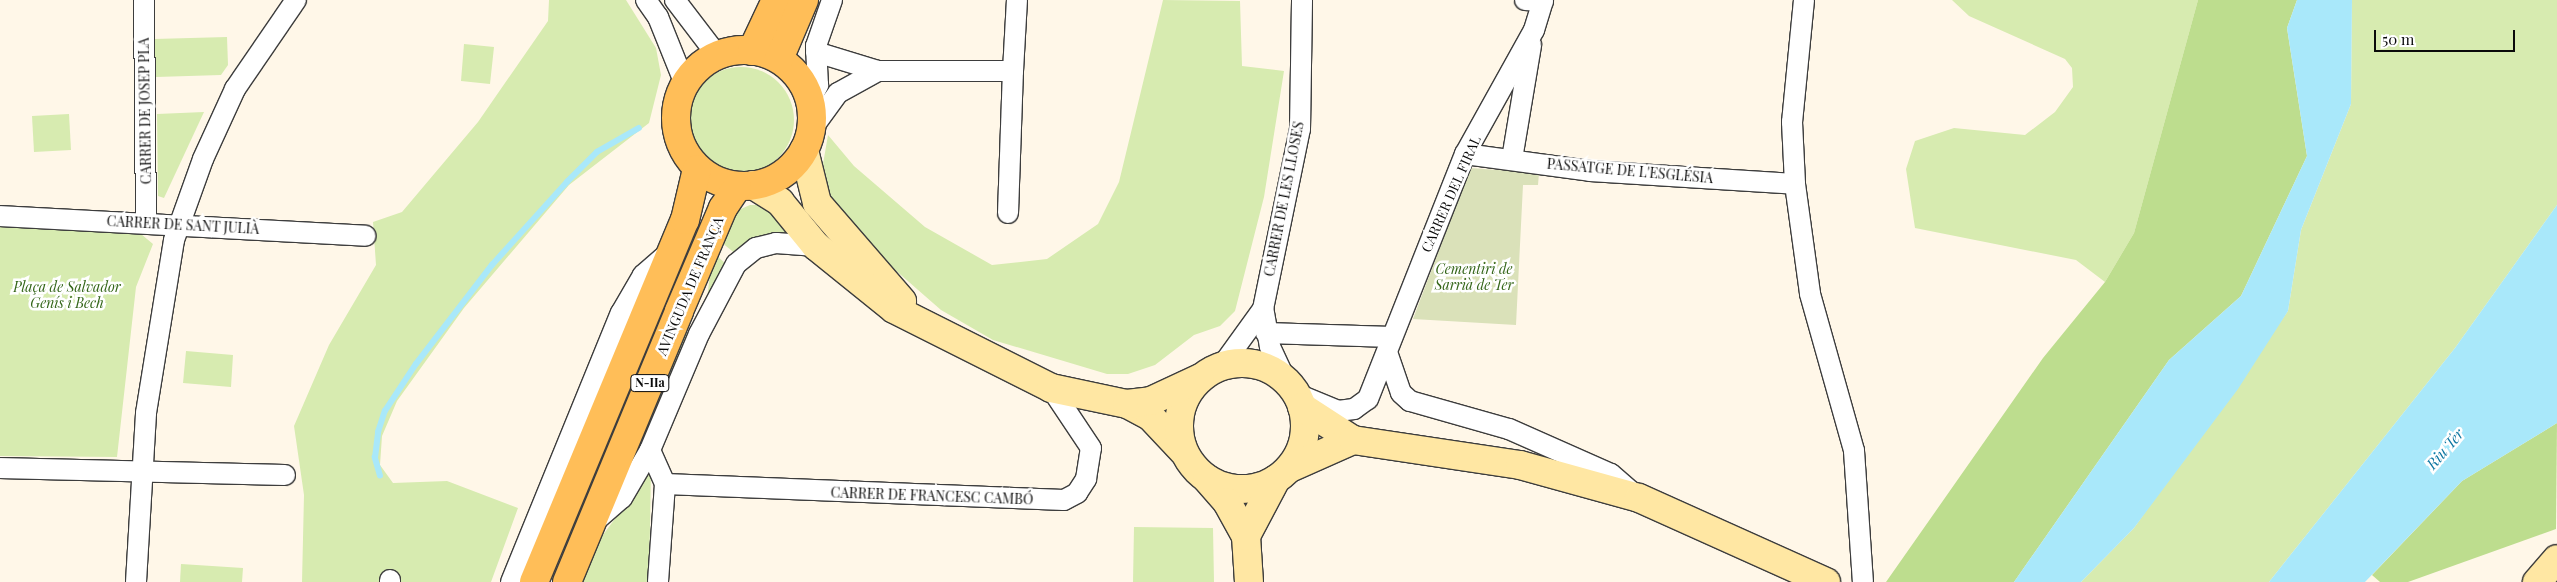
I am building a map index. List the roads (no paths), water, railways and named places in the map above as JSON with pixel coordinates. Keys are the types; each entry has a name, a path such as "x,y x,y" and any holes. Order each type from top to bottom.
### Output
{"main road":[{"path":"752,51 776,0"},
{"path":"779,59 804,0"},
{"path":"752,51 779,59 811,99 807,140 781,176 745,186 716,181 697,169 683,150 676,128 676,105 684,84 718,55 752,51"},
{"name":"N-IIa","path":"534,582 673,250 692,201 697,169"},
{"name":"AVINGUDA DE FRANÇA","path":"567,582 698,268 745,186"}],"street":[{"name":"CARRER DE JOSEP PLA","path":"144,0 146,222"},
{"path":"136,582 142,471 152,362 179,223 235,89 296,0"},
{"path":"646,0 658,17 684,84"},
{"path":"675,0 718,55"},
{"path":"811,99 818,85 816,52 832,0"},
{"path":"1008,213 1017,0"},
{"name":"CARRER DE LES LLOSES","path":"1294,393 1266,333 1263,309 1300,130 1302,0"},
{"path":"1525,0 1543,0"},
{"name":"CARRER DEL FIRAL","path":"1512,159 1534,30 1543,0"},
{"path":"1804,0 1792,122 1795,184 1810,294 1854,451 1863,582"},
{"name":"CARRER DEL FIRAL","path":"1294,393 1338,411 1354,409 1368,399 1465,154 1534,30"},
{"path":"816,52 878,71 1013,71"},
{"path":"878,71 838,93 807,140 817,202 847,242 918,318"},
{"name":"PASSATGE DE L'ESGLÉSIA","path":"1465,154 1590,171 1795,184"},
{"path":"745,186 780,202 816,246 861,286 973,351 1051,388 1127,404 1150,416 1227,502 1246,536 1249,582"},
{"name":"CARRER DE SANT JULIÀ","path":"0,216 179,223 365,236"},
{"path":"591,524 622,498 650,450 699,334 736,264 756,248 793,242 816,246"},
{"path":"511,582 621,313 643,275 673,250"},
{"path":"698,268 699,334"},
{"name":"CARRER DE LES LLOSES","path":"1213,371 1263,309"},
{"path":"1266,333 1390,346 1402,393 1410,401 1509,428 1611,474 1639,498"},
{"path":"1127,404 1151,401 1213,371 1251,363 1294,393 1353,440 1520,465 1639,498 1819,580"},
{"path":"1183,451 1179,414 1186,396 1213,371"},
{"name":"CARRER DE FRANCESC CAMBÓ","path":"665,484 1064,500 1076,493 1086,479 1091,448 1051,388"},
{"path":"1246,536 1305,436 1294,393"},
{"path":"1207,479 1243,489 1283,473 1353,440"},
{"path":"650,450 665,484 658,582"},
{"path":"0,468 285,475"}],"water":[{"path":"2297,0 2352,0 2351,104 2301,230 2288,311 2238,389 2134,528 2081,582 2014,582 2169,360 2241,296 2307,156 2287,28"},
{"name":"Riu Ter","path":"2557,205 2557,423 2462,481 2365,582 2269,582 2455,348"}],"waterway":[{"path":"380,476 375,458 378,432 385,411 416,364 492,265 567,182 597,152 639,128"}],"park label":[{"name":"Cementiri de Sarrià de Ter","path":"1474,278"},
{"name":"Plaça de Salvador Genís i Bech","path":"67,296"}]}
